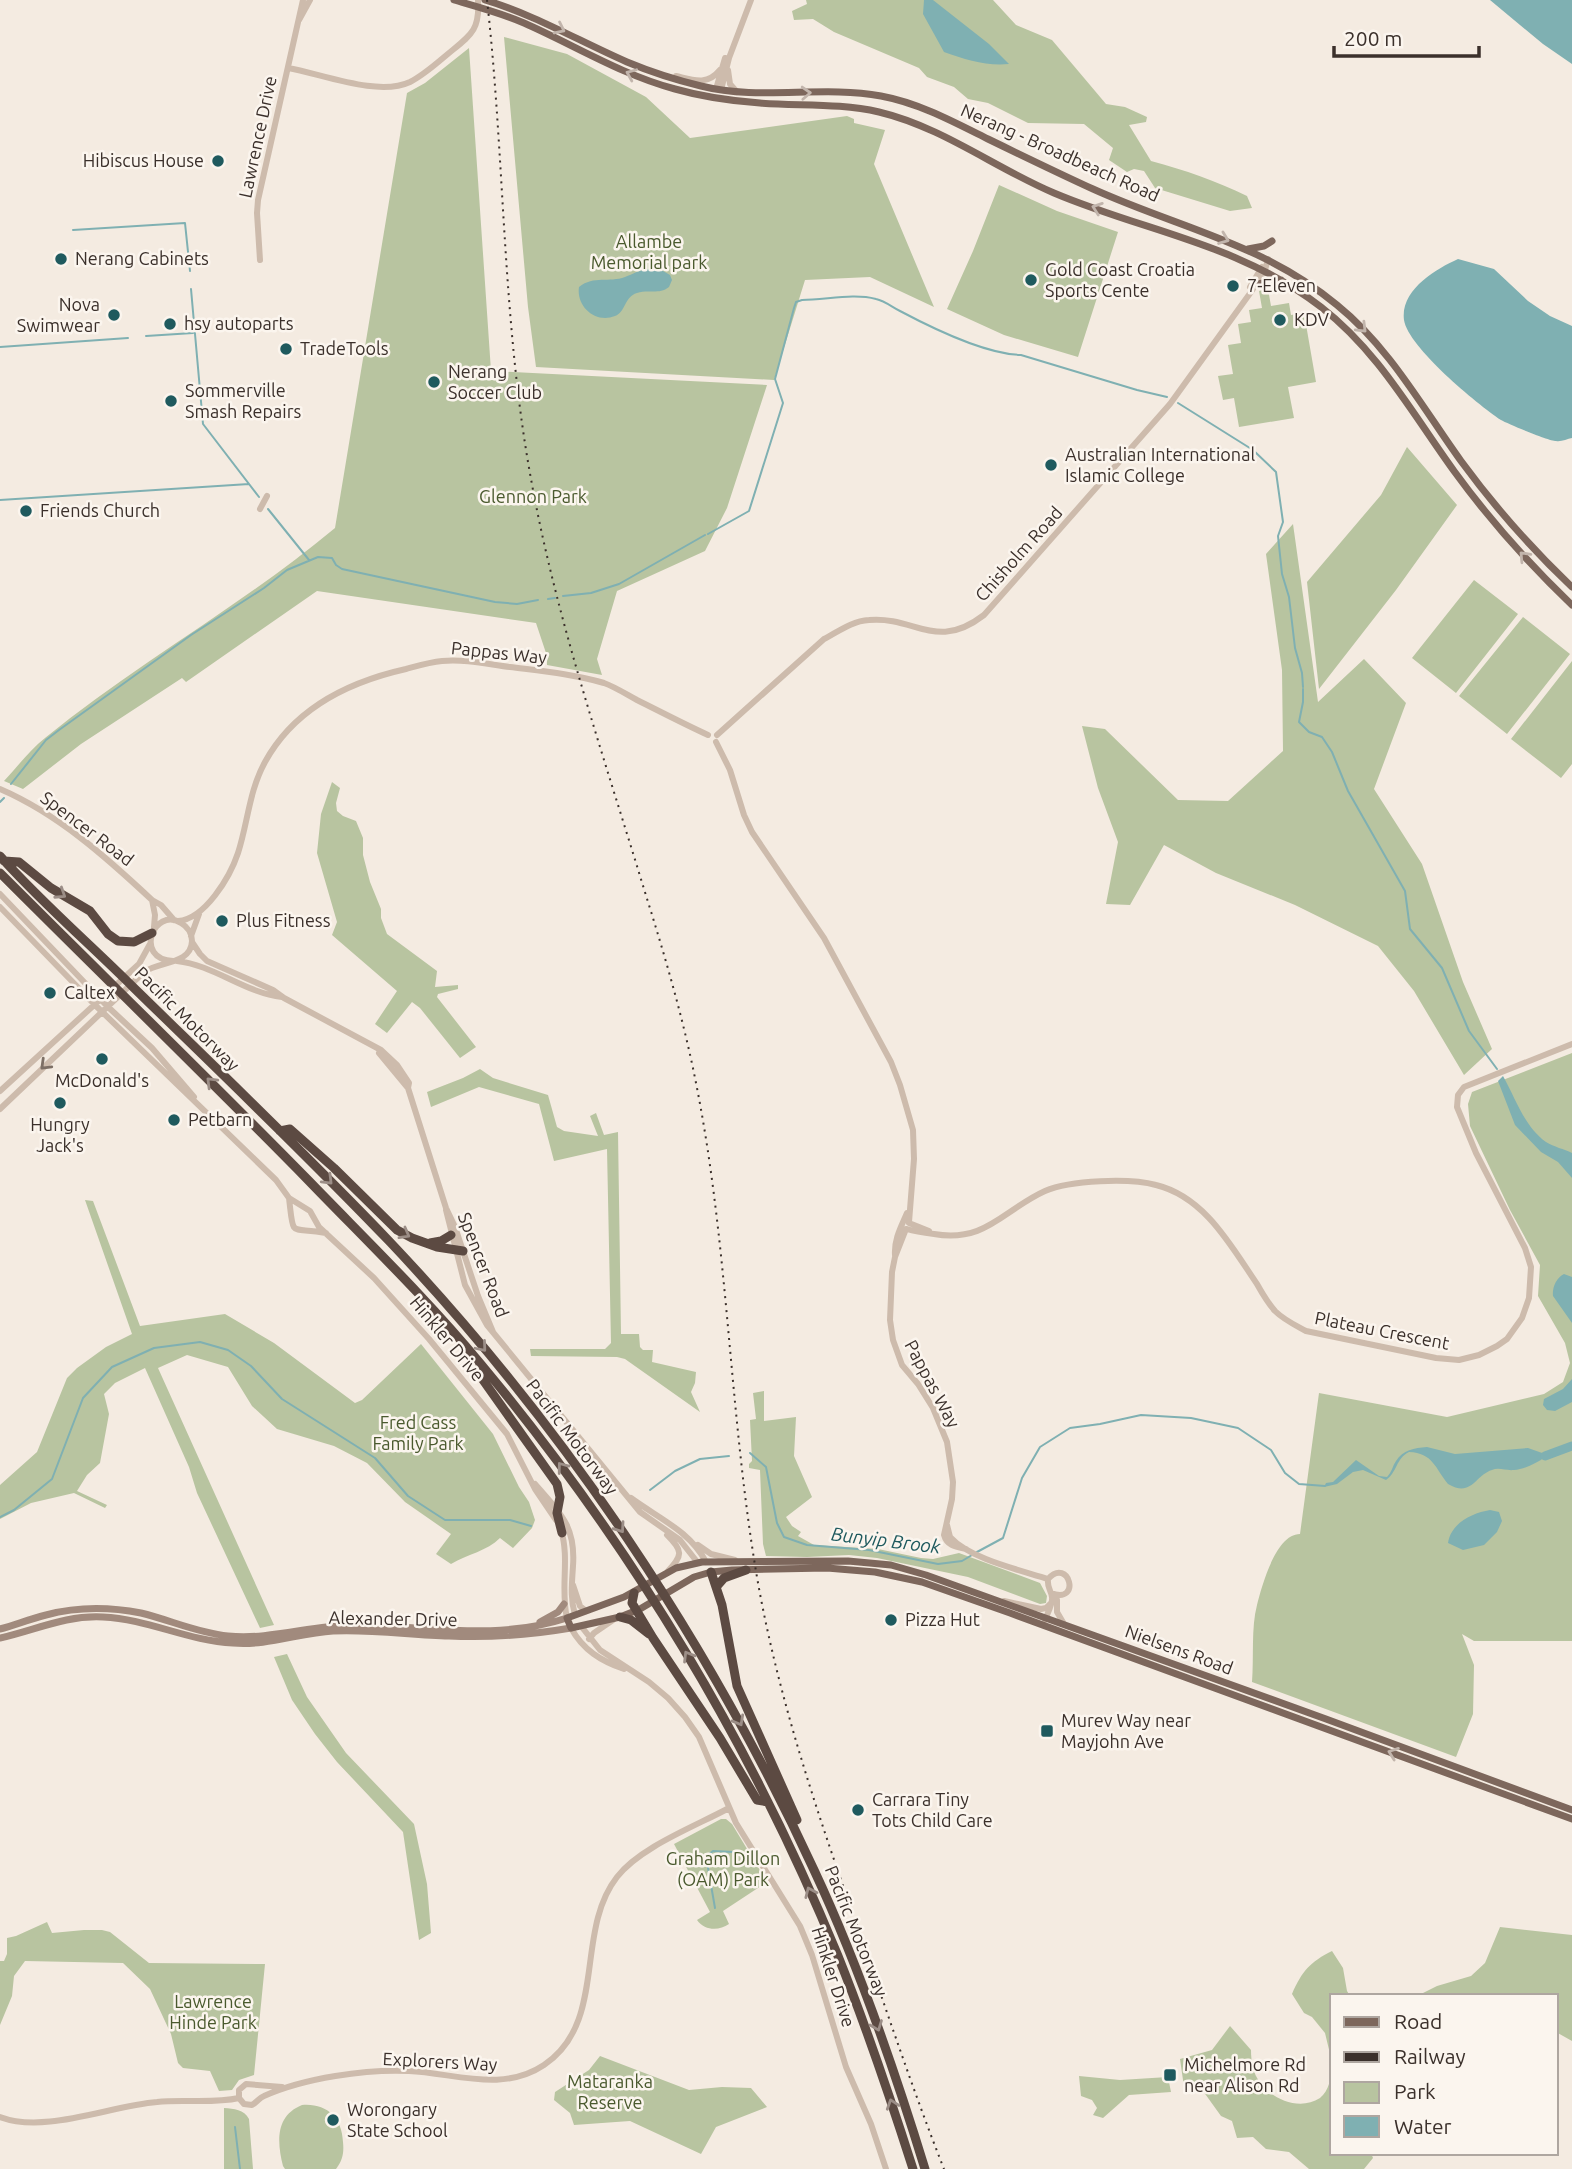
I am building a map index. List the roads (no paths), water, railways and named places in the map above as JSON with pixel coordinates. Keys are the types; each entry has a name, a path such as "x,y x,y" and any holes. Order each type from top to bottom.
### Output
{"highway":[{"path":"2,859 19,862 51,888 90,911 118,941 134,942 153,931"},
{"name":"Pacific Motorway","path":"2,859 390,1242 513,1385 573,1462 648,1570 713,1674 775,1788 816,1872 881,2035 925,2169"},
{"name":"Pacific Motorway","path":"0,873 129,999 413,1288 480,1363 569,1477 641,1581 697,1672 768,1802 838,1957 881,2071 913,2169"},
{"path":"280,1131 290,1129 397,1230 437,1247 459,1250"},
{"path":"429,1243 441,1241 451,1235"},
{"path":"480,1363 483,1380 558,1486 560,1497 557,1513 562,1533"},
{"path":"717,1586 745,1564"},
{"path":"711,1572 717,1586 737,1686 816,1861 816,1872"},
{"path":"634,1593 632,1600 653,1638 720,1738 757,1800 768,1802"},
{"path":"617,1618 633,1621 653,1638"}],"main road":[{"name":"Nerang - Broadbeach Road","path":"454,0 522,22 629,73 672,89 702,96 761,103 867,110 910,122 1057,194 1214,248 1263,269 1327,312 1351,333 1390,377 1430,438 1474,497 1514,545 1572,605"},
{"name":"Nerang - Broadbeach Road","path":"485,0 543,21 650,71 719,90 769,94 844,92 906,103 1122,202 1268,259 1323,294 1368,334 1406,380 1462,463 1519,532 1572,587"},
{"path":"1248,249 1264,246 1272,241"},
{"path":"1257,284 1281,280"},
{"name":"Nielsens Road","path":"768,1566 826,1560 891,1565 926,1575 1200,1682 1572,1819"},
{"path":"702,1562 711,1572"},
{"path":"571,1616 634,1593 681,1566 702,1562 768,1566"},
{"path":"581,1626 617,1618 639,1609 694,1577 745,1564"},
{"name":"Nielsens Road","path":"768,1566 841,1568 922,1582 1071,1629 1572,1810"},
{"path":"520,1629 551,1617 560,1611 564,1604"},
{"name":"Alexander Drive","path":"0,1629 55,1613 100,1608 141,1613 207,1632 246,1637 352,1625 468,1632 520,1629 571,1616"},
{"name":"Hinkler Drive","path":"571,1616 581,1626"},
{"name":"Hinkler Drive","path":"571,1616 571,1628"},
{"name":"Alexander Drive","path":"0,1638 57,1621 89,1617 137,1622 199,1639 239,1644 274,1642 331,1631 491,1637 536,1634 581,1626"}],"street":[{"name":"Lawrence Drive","path":"260,260 258,200 303,0"},
{"name":"Lawrence Drive","path":"298,22 310,0"},
{"path":"288,68 373,87 393,87 410,82 473,32 479,15 478,0"},
{"path":"719,90 722,66 751,0"},
{"path":"719,90 747,9"},
{"path":"729,58 730,83 738,93"},
{"path":"650,71 706,81 713,78 722,66"},
{"name":"Chisholm Road","path":"1245,299 1268,259"},
{"name":"Chisholm Road","path":"716,739 824,639 844,627 876,619 940,632 956,631 984,615 1170,404 1257,284 1263,269"},
{"path":"260,509 267,496"},
{"name":"Pappas Way","path":"192,939 200,913 216,894 238,854 253,786 265,761 282,736 318,703 338,691 366,680 438,661 465,660 556,673 606,684 708,735 713,733 730,770 752,832 824,938 901,1085 913,1130 914,1159 910,1208 906,1225 895,1245 890,1320 893,1340 902,1365 933,1408 947,1442 953,1482 944,1531 946,1540 954,1547 1048,1580"},
{"name":"Spencer Road","path":"0,789 62,823 152,900 162,905 176,921"},
{"path":"0,1091 139,964 150,944 153,931 155,915 152,900"},
{"name":"Hinkler Drive","path":"1,903 13,920 58,967 115,1019 152,1048 189,1089 199,1105 276,1180 289,1198 310,1211 326,1233 374,1278 429,1339 507,1434 562,1533 566,1552 564,1604 571,1616"},
{"name":"Hinkler Drive","path":"1,903 57,954 86,991"},
{"path":"153,931 163,922 186,920 200,913"},
{"path":"0,917 13,920"},
{"path":"0,1109 148,969 175,961 188,953 192,939 189,929 176,921"},
{"name":"Spencer Road","path":"192,939 203,958 274,997 284,998 373,1047 391,1062 408,1088 446,1208 451,1235 459,1250"},
{"path":"150,944 156,955 166,961 175,961"},
{"path":"57,954 58,967"},
{"name":"Spencer Road","path":"175,961 194,963 246,982"},
{"path":"83,1017 86,991 109,993"},
{"path":"90,1022 115,1019 116,998"},
{"name":"Plateau Crescent","path":"906,1225 941,1236 956,1237 975,1233 1046,1191 1067,1185 1139,1181 1159,1185 1180,1195 1206,1215 1274,1310 1288,1322 1306,1331 1436,1358 1459,1360 1479,1355 1507,1339 1522,1318 1529,1298 1531,1267 1525,1248 1476,1153 1456,1104 1464,1087 1572,1044"},
{"name":"Hinkler Drive","path":"289,1198 292,1214"},
{"path":"303,1208 292,1214 290,1218 293,1228 300,1232 326,1233"},
{"name":"Spencer Road","path":"446,1208 455,1227 469,1296 480,1315 640,1512 680,1540 702,1562"},
{"path":"307,1231 313,1226 314,1220"},
{"name":"Hinkler Drive","path":"529,1477 558,1508 572,1540 571,1616"},
{"name":"Spencer Road","path":"624,1492 688,1537 702,1562"},
{"path":"655,1525 680,1550 678,1561 664,1574"},
{"path":"688,1537 710,1554 745,1564"},
{"path":"988,1598 1046,1608 1056,1600 1069,1588 1070,1581 1058,1573 1048,1580 1048,1588 1056,1600 1060,1619 1071,1629"},
{"path":"572,1580 579,1604 586,1611"},
{"path":"1045,1622 1056,1600"},
{"path":"589,1639 617,1618"},
{"name":"Hinkler Drive","path":"581,1626 600,1650 649,1682 668,1698 692,1727 706,1750 736,1823 804,1933 846,2067 871,2123 886,2169"},
{"name":"Hinkler Drive","path":"571,1628 581,1643 595,1656 632,1672"},
{"name":"Explorers Way","path":"288,2087 245,2085 239,2090 240,2102 248,2106 288,2087 335,2077 398,2071 499,2080 524,2075 545,2064 567,2042 581,2016 598,1916 608,1891 618,1876 647,1851 729,1808"},
{"path":"256,2087 260,2098"},
{"name":"Explorers Way","path":"0,2117 23,2122 43,2122 155,2102 239,2098"}],"water":[{"path":"924,0 933,0 989,44 1009,64 976,62 944,52 923,14"},
{"path":"1490,0 1572,0 1572,64 1543,44"},
{"path":"1458,259 1494,269 1528,301 1550,316 1572,326 1572,438 1552,440 1501,420 1445,374 1417,345 1408,331 1404,309 1414,290 1430,275"},
{"path":"648,269 670,275 672,280 669,287 661,291 633,295 619,314 608,318 594,315 584,307 579,287 585,283 619,279"},
{"path":"1503,1076 1526,1120 1538,1136 1549,1144 1572,1153 1572,1178 1558,1162 1541,1152 1515,1125 1498,1081"},
{"path":"1564,1274 1572,1277 1572,1323 1553,1296 1555,1284"},
{"path":"1572,1379 1572,1402 1555,1411 1547,1410 1543,1405 1544,1399 1563,1389"},
{"path":"1427,1447 1455,1454 1528,1448 1545,1454 1545,1457 1522,1468 1492,1470 1468,1487 1456,1488 1448,1484 1428,1458 1409,1452 1401,1458 1386,1480 1363,1470 1353,1472 1337,1484 1324,1487 1356,1460 1379,1476 1387,1477 1402,1454 1413,1449"},
{"path":"1490,1510 1499,1512 1502,1521 1497,1532 1484,1545 1463,1550 1448,1543 1453,1530 1463,1520"}],"waterway":[{"path":"73,230 185,223 190,271"},
{"path":"191,289 203,424 259,497"},
{"path":"708,534 749,511 783,403 775,379 796,302 802,300 849,297 876,299 975,345 1021,355 1167,397"},
{"path":"146,336 193,333"},
{"path":"0,347 128,338"},
{"path":"1178,403 1253,450 1276,472 1283,522 1278,536 1282,574 1289,597 1303,687"},
{"path":"0,500 249,484"},
{"path":"268,509 309,560"},
{"path":"563,596 591,593 619,584 705,535"},
{"path":"11,784 46,740 59,730 287,570 318,557 332,558 342,569 495,602 517,604 538,600"},
{"path":"548,599 555,598"},
{"path":"1303,689 1299,722 1309,732 1322,737 1332,752 1348,791 1405,891 1410,929 1442,968 1469,1031 1497,1069"},
{"path":"0,802 4,798"},
{"name":"Bunyip Brook","path":"0,1517 14,1510 52,1479 83,1398 112,1367 154,1348 200,1342 228,1350 251,1366 282,1399 375,1458 408,1496 445,1520 510,1520 531,1526"},
{"name":"Bunyip Brook","path":"977,1552 1003,1538 1022,1478 1040,1447 1070,1428 1141,1415 1191,1418 1238,1428 1271,1450 1285,1473 1299,1484 1325,1486"},
{"path":"1545,1456 1572,1446"},
{"name":"Bunyip Brook","path":"750,1453 766,1467 777,1523 784,1537 807,1545 869,1550 938,1564 962,1561 972,1555"},
{"name":"Bunyip Brook","path":"650,1490 675,1471 700,1459 729,1456"},
{"path":"715,1908 708,1855 713,1851 734,1852"},
{"path":"235,2127 240,2169"}],"railway":[{"path":"487,0 514,360 531,479 553,583 666,961 696,1083 716,1207 748,1521 767,1628 789,1718 816,1806 901,2054 944,2169"}],"place":[{"name":"Hibiscus House","path":"218,161"},
{"name":"Nerang Cabinets","path":"61,259"},
{"name":"Gold Coast Croatia Sports Cente","path":"1031,280"},
{"name":"7-Eleven","path":"1233,286"},
{"name":"Nova Swimwear","path":"114,315"},
{"name":"KDV","path":"1280,320"},
{"name":"hsy autoparts","path":"170,324"},
{"name":"TradeTools","path":"286,349"},
{"name":"Nerang Soccer Club","path":"434,382"},
{"name":"Sommerville Smash Repairs","path":"171,401"},
{"name":"Australian International Islamic College","path":"1051,465"},
{"name":"Friends Church","path":"26,511"},
{"name":"Plus Fitness","path":"222,921"},
{"name":"Caltex","path":"50,993"},
{"name":"McDonald's","path":"102,1059"},
{"name":"Hungry Jack's","path":"60,1103"},
{"name":"Petbarn","path":"174,1120"},
{"name":"Pizza Hut","path":"891,1620"},
{"name":"Murev Way near Mayjohn Ave","path":"1047,1731"},
{"name":"Carrara Tiny Tots Child Care","path":"858,1810"},
{"name":"Michelmore Rd near Alison Rd","path":"1170,2075"},
{"name":"Worongary State School","path":"333,2120"}],"park label":[{"name":"Allambe Memorial park","path":"649,252"},
{"name":"Glennon Park","path":"533,497"},
{"name":"Fred Cass Family Park","path":"418,1433"},
{"name":"Graham Dillon (OAM) Park","path":"723,1869"},
{"name":"Lawrence Hinde Park","path":"213,2012"},
{"name":"Mataranka Reserve","path":"610,2092"}]}
